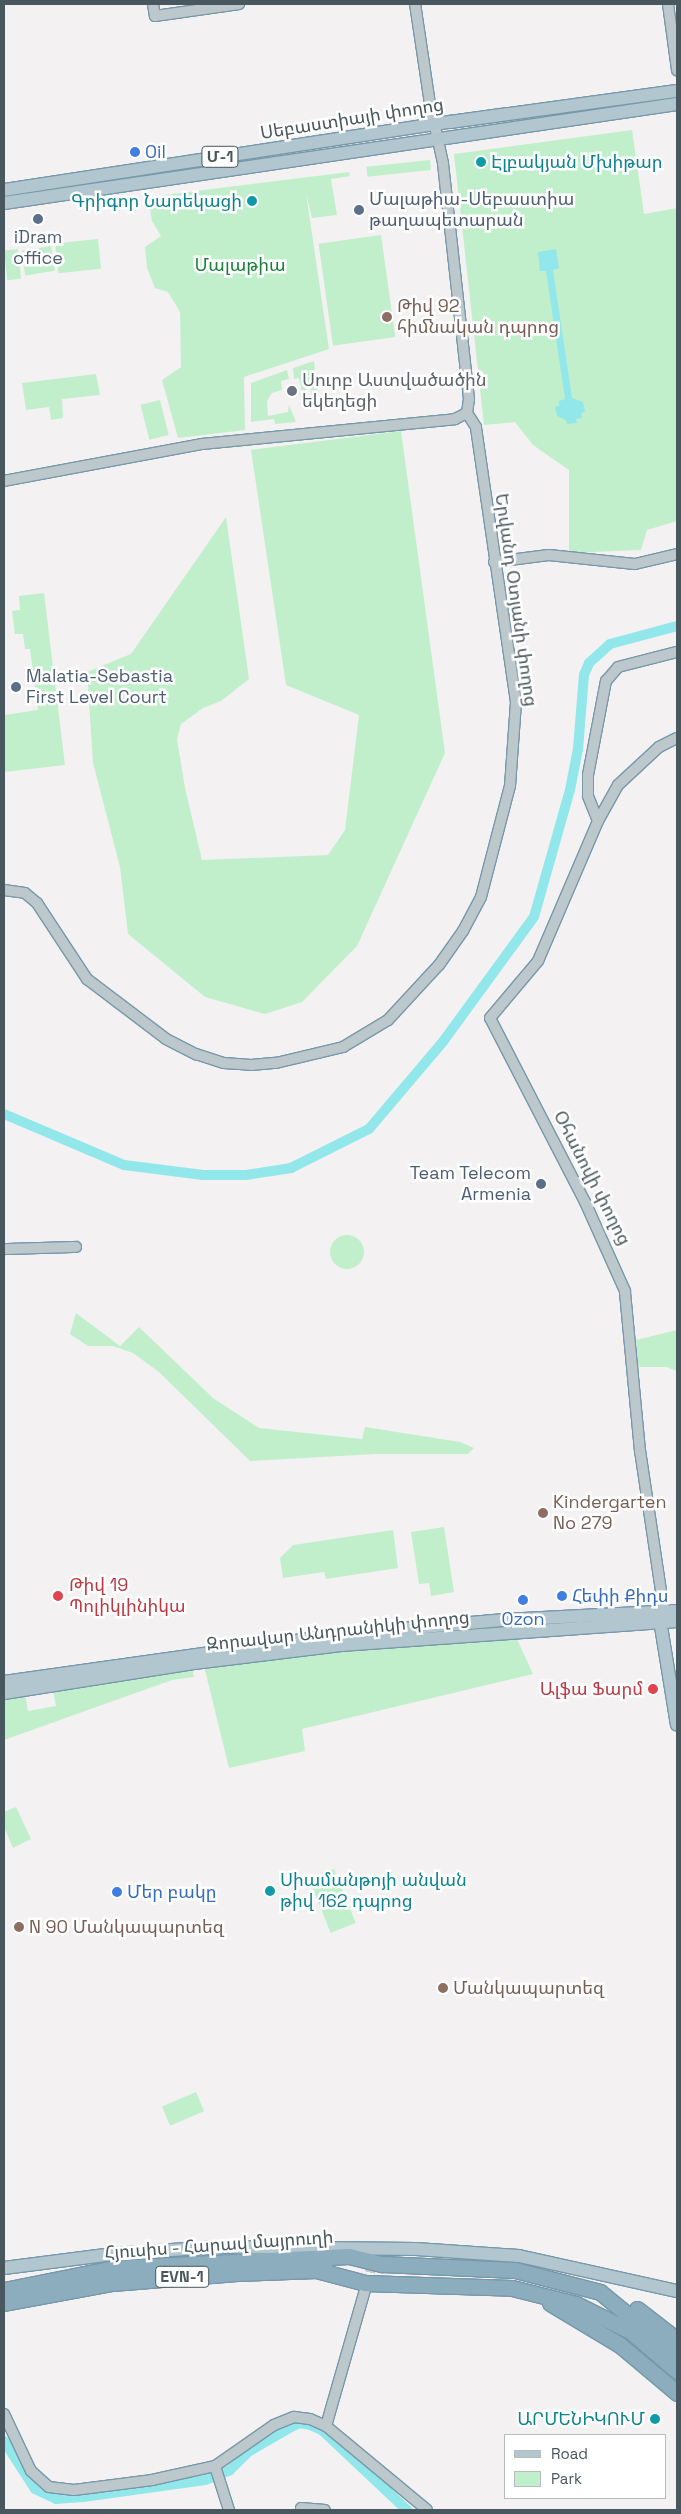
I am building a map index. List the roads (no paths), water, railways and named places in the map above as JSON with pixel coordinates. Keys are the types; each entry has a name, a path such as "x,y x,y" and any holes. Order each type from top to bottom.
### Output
{"highway":[{"path":"349,2256 372,2251"},
{"name":"Հյուսիս - Հարավ մայրուղի","path":"316,2270 349,2256"},
{"name":"Հյուսիս - Հարավ մայրուղի","path":"8,2295 114,2268 349,2256 382,2264 515,2270 600,2292 677,2354"},
{"name":"Հյուսիս - Հարավ մայրուղի","path":"8,2295 120,2282 316,2270 365,2282 512,2288 576,2304 630,2331 677,2371"},
{"path":"529,2292 582,2320 620,2345 677,2392"},
{"path":"600,2292 622,2298 677,2340"}],"main road":[{"name":"Սեբաստիայի փողոց","path":"4,190 437,124 677,91"},
{"name":"Սեբաստիայի փողոց","path":"4,203 677,104"},
{"name":"Զորավար Անդրանիկի փողոց","path":"4,1682 416,1634 504,1626 665,1617 677,1610"},
{"name":"Օհանովի փողոց","path":"665,1617 677,1698"},
{"name":"Օհանովի փողոց","path":"665,1617 677,1725"},
{"name":"Զորավար Անդրանիկի փողոց","path":"4,1693 193,1659"},
{"path":"4,2268 187,2249 273,2246 519,2256 677,2291"}],"street":[{"path":"152,4 154,16 239,4"},
{"name":"Երվանդ Օտյանի փողոց","path":"4,890 25,893 37,903 87,979 106,995 166,1039 196,1054 224,1063 276,1063 343,1046 365,1036 388,1020 439,965 464,932 477,905 492,863 510,786 516,725 516,702 494,562 476,427 467,412 470,399 440,138 430,104 415,4"},
{"path":"668,4 677,70"},
{"path":"4,481 202,444 455,419 467,412"},
{"path":"494,562 549,555 635,564 677,554"},
{"path":"598,821 588,796 588,775 606,681 618,667 677,652"},
{"name":"Օհանովի փողոց","path":"665,1617 659,1588 632,1384 630,1322 625,1291 617,1267 490,1018 538,961 598,821 618,785 654,752 677,738"},
{"path":"4,1249 76,1247"},
{"path":"326,2426 365,2290"},
{"path":"4,2414 31,2471 49,2487 74,2490 172,2477 216,2468 274,2425 294,2417 310,2419 326,2426 427,2510"},
{"path":"216,2468 229,2510"},
{"path":"301,2508 325,2510"}],"water":[{"path":"556,249 559,268 553,270 572,398 583,402 585,412 581,413 582,418 576,419 577,423 567,424 566,420 557,416 555,407 559,406 559,401 565,399 546,271 540,271 538,252"}],"waterway":[{"path":"4,1114 124,1165 203,1175 246,1175 291,1168 369,1129 442,1043 534,917 570,790 578,749 584,675 589,663 610,644 677,626"},
{"path":"4,2441 35,2489 56,2499 205,2480 229,2471 248,2452 300,2423 322,2430 407,2510"}],"tunnel":[{"path":"366,2287 374,2257"}],"place":[{"name":"Oil","path":"135,152"},
{"name":"Էլբակյան Մխիթար","path":"481,162"},
{"name":"Գրիգոր Նարեկացի","path":"252,201"},
{"name":"Մալաթիա-Սեբաստիա թաղապետարան","path":"359,210"},
{"name":"iDram office","path":"38,219"},
{"name":"Թիվ 92 հիմնական դպրոց","path":"387,317"},
{"name":"Սուրբ Աստվածածին եկեղեցի","path":"292,391"},
{"name":"Malatia-Sebastia First Level Court","path":"16,687"},
{"name":"Team Telecom Armenia","path":"541,1184"},
{"name":"Kindergarten No 279","path":"543,1513"},
{"name":"Թիվ 19 Պոլիկլինիկա","path":"58,1596"},
{"name":"Հեփի Քիդս","path":"562,1596"},
{"name":"Ozon","path":"523,1600"},
{"name":"Ալֆա Ֆարմ","path":"653,1689"},
{"name":"Սիամանթոյի անվան թիվ 162 դպրոց","path":"270,1891"},
{"name":"Մեր բակը","path":"117,1892"},
{"name":"N 90 Մանկապարտեզ","path":"19,1927"},
{"name":"Մանկապարտեզ","path":"443,1988"},
{"name":"ԱՐՄԵՆԻԿՈՒՄ","path":"655,2419"}],"park label":[{"name":"Մալաթիա","path":"240,265"}]}
